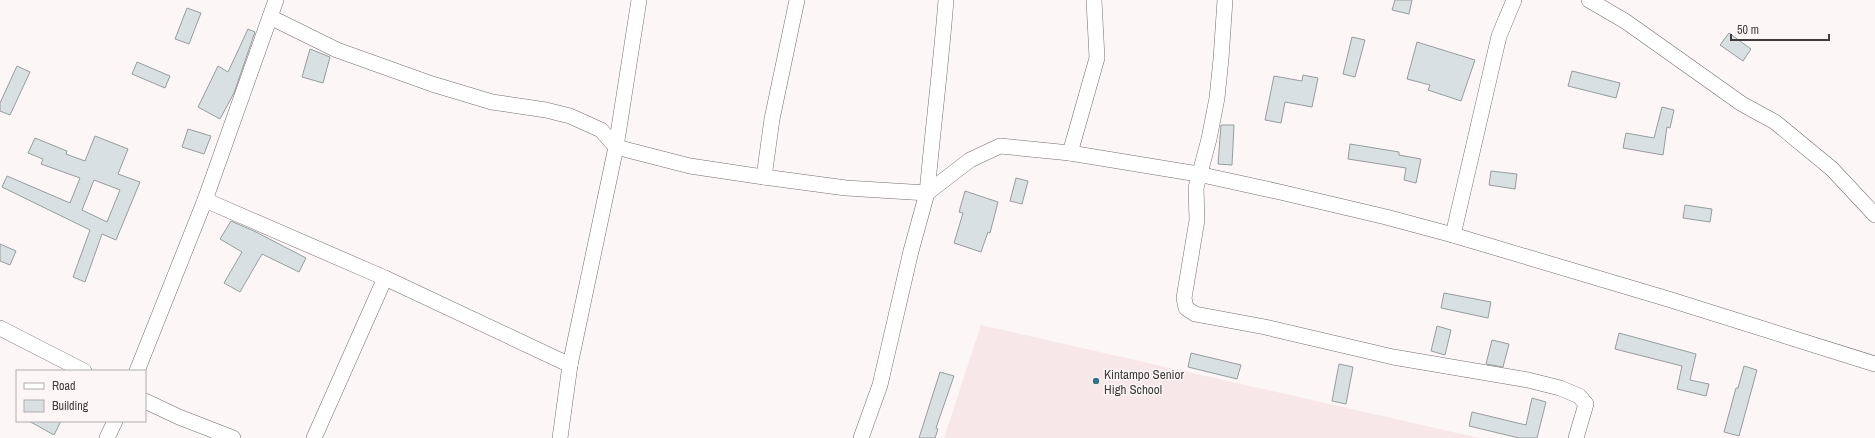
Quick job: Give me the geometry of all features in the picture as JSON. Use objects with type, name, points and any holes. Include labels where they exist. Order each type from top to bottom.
[{"type":"street","points":[[137,370],[205,200],[276,0]]},
{"type":"street","points":[[560,438],[570,365],[616,147],[639,0]]},
{"type":"street","points":[[764,178],[772,119],[797,0]]},
{"type":"street","points":[[861,438],[880,385],[911,251],[927,193],[933,126],[941,66],[946,0]]},
{"type":"street","points":[[1070,153],[1097,58],[1094,0]]},
{"type":"street","points":[[1225,0],[1217,98],[1209,139],[1198,174],[1195,202],[1197,220],[1184,298],[1186,308],[1195,314],[1265,327],[1393,357],[1528,380],[1560,388],[1579,396],[1586,404],[1576,438]]},
{"type":"street","points":[[1453,235],[1499,36],[1514,0]]},
{"type":"street","points":[[1589,0],[1625,21],[1742,104],[1775,122],[1832,169],[1875,215]]},
{"type":"street","points":[[270,17],[337,50],[432,84],[492,102],[546,110],[570,116],[601,130],[616,147],[690,166],[764,178],[846,188],[927,193],[970,160],[1000,146],[1070,153],[1198,174],[1288,193],[1453,235],[1668,299],[1875,364]]},
{"type":"street","points":[[205,200],[385,278],[570,365]]},
{"type":"street","points":[[314,438],[385,278]]},
{"type":"street","points":[[0,328],[82,370]]},
{"type":"street","points":[[146,401],[179,417],[233,438]]},
{"type":"street","points":[[107,438],[115,422]]},
{"type":"shaded area","name":"Kintampo Senior High School","points":[[981,325],[1479,438],[944,438]]},
{"type":"building","points":[[1395,0],[1412,0],[1409,14],[1392,10]]},
{"type":"building","points":[[187,8],[201,13],[189,44],[175,39]]},
{"type":"building","points":[[248,29],[255,32],[234,93],[220,119],[198,107],[218,66],[228,72]]},
{"type":"building","points":[[1729,33],[1751,49],[1743,61],[1720,45]]},
{"type":"building","points":[[1352,37],[1365,40],[1355,77],[1343,74]]},
{"type":"building","points":[[1417,42],[1475,60],[1461,101],[1428,90],[1430,85],[1407,79]]},
{"type":"building","points":[[310,49],[330,57],[323,83],[302,77]]},
{"type":"building","points":[[137,62],[170,76],[165,88],[132,74]]},
{"type":"building","points":[[17,66],[30,72],[10,115],[0,111],[0,103]]},
{"type":"building","points":[[1572,71],[1620,83],[1616,98],[1568,86]]},
{"type":"building","points":[[1303,75],[1318,78],[1312,107],[1285,102],[1281,123],[1265,120],[1274,76],[1302,81]]},
{"type":"building","points":[[1662,107],[1674,110],[1670,128],[1667,127],[1663,155],[1623,148],[1626,133],[1654,138]]},
{"type":"building","points":[[1221,125],[1234,125],[1232,165],[1218,164]]},
{"type":"building","points":[[188,129],[211,136],[204,154],[182,147]]},
{"type":"building","points":[[95,136],[128,149],[118,174],[140,182],[116,240],[102,234],[85,282],[73,277],[90,230],[2,187],[7,176],[70,203],[80,178],[41,164],[43,159],[28,153],[35,138],[67,151],[66,154],[85,161]],"holes":[[[94,180],[120,190],[107,222],[82,210]]]},
{"type":"building","points":[[1350,144],[1399,152],[1399,155],[1421,159],[1416,183],[1404,180],[1406,168],[1348,159]]},
{"type":"building","points":[[1491,171],[1517,174],[1515,189],[1489,185]]},
{"type":"building","points":[[1016,178],[1028,181],[1022,204],[1010,201]]},
{"type":"building","points":[[965,191],[998,202],[990,233],[988,232],[981,252],[954,243],[963,213],[959,212]]},
{"type":"building","points":[[1685,205],[1712,209],[1710,222],[1683,218]]},
{"type":"building","points":[[231,221],[306,258],[299,272],[262,254],[240,292],[224,283],[242,252],[220,239]]},
{"type":"building","points":[[0,244],[16,251],[10,265],[0,261]]},
{"type":"building","points":[[1444,293],[1491,302],[1488,318],[1441,308]]},
{"type":"building","points":[[1437,326],[1451,330],[1445,355],[1431,351]]},
{"type":"building","points":[[1619,333],[1696,354],[1690,380],[1709,384],[1706,396],[1677,389],[1682,366],[1615,349]]},
{"type":"building","points":[[1492,340],[1509,344],[1503,367],[1486,364]]},
{"type":"building","points":[[1191,353],[1241,365],[1237,379],[1188,367]]},
{"type":"building","points":[[1339,364],[1353,367],[1346,404],[1332,401]]},
{"type":"building","points":[[1744,366],[1757,370],[1739,436],[1724,432],[1736,388],[1738,388]]},
{"type":"building","points":[[940,372],[954,376],[936,428],[938,429],[935,438],[919,438]]},
{"type":"building","points":[[1532,398],[1546,402],[1537,438],[1519,438],[1469,426],[1472,412],[1526,425]]},
{"type":"building","points":[[31,422],[60,422],[54,435]]},
{"type":"place","name":"Kintampo Senior High School","points":[[1096,381]]}]
